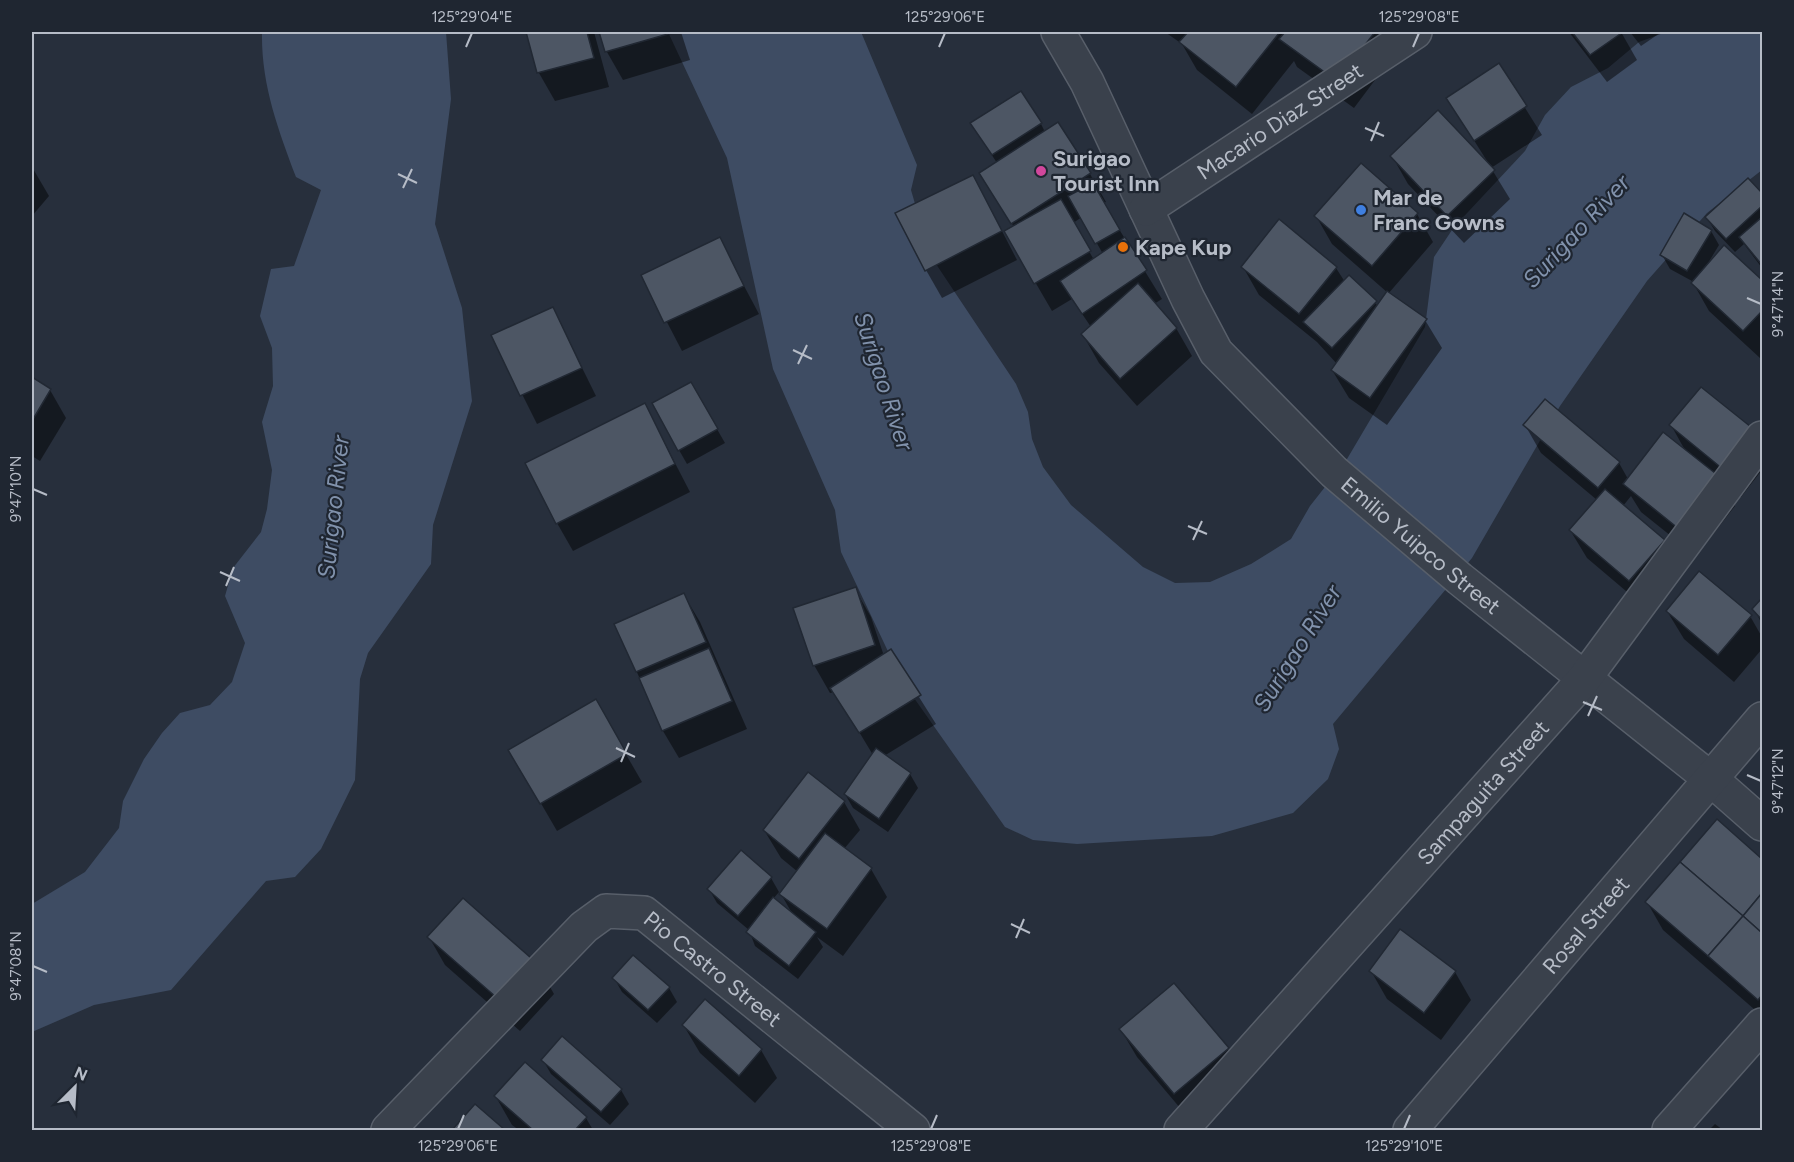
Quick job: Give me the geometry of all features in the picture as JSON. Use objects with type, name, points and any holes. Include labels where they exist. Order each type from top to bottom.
[{"type":"street","name":"Emilio Yuipco Street","points":[[1058,32],[1086,82],[1216,352],[1334,472],[1460,579],[1712,780],[1762,824]]},
{"type":"street","name":"Macario Diaz Street","points":[[1146,209],[1415,32]]},
{"type":"street","name":"Sampaguita Street","points":[[1181,1131],[1584,679],[1762,438]]},
{"type":"street","name":"Rosal Street","points":[[1410,1131],[1762,719]]},
{"type":"street","name":"Pio Castro Street","points":[[388,1131],[584,927],[606,911],[644,913],[913,1131]]},
{"type":"street","points":[[1669,1131],[1762,1024]]},
{"type":"water","name":"Surigao River","points":[[262,32],[446,32],[451,99],[435,224],[462,308],[472,401],[433,525],[431,564],[368,653],[360,679],[355,780],[321,849],[295,877],[266,881],[171,990],[94,1005],[32,1032],[32,904],[85,872],[119,828],[123,801],[144,759],[162,733],[180,713],[210,705],[232,682],[245,643],[225,596],[233,568],[261,532],[267,509],[272,470],[262,422],[273,386],[272,348],[260,316],[271,269],[294,266],[321,190],[296,177],[272,106],[264,70]]},
{"type":"water","name":"Surigao River","points":[[668,32],[861,32],[917,165],[911,190],[930,255],[1016,384],[1028,412],[1032,439],[1043,467],[1071,505],[1143,567],[1175,583],[1210,582],[1251,564],[1291,539],[1310,506],[1347,459],[1425,327],[1434,257],[1454,227],[1525,151],[1545,115],[1571,87],[1608,68],[1639,42],[1666,32],[1762,32],[1762,170],[1707,213],[1647,281],[1560,406],[1472,558],[1333,724],[1339,749],[1328,779],[1293,813],[1212,836],[1077,844],[1033,840],[1005,827],[902,681],[841,552],[835,510],[773,369],[727,158]]},
{"type":"building","points":[[526,32],[587,32],[594,58],[537,73]]},
{"type":"building","points":[[599,32],[675,32],[605,52]]},
{"type":"building","points":[[1188,32],[1280,32],[1236,87],[1179,42]]},
{"type":"building","points":[[1285,32],[1375,32],[1337,81],[1279,39]]},
{"type":"building","points":[[1572,32],[1623,32],[1590,55]]},
{"type":"building","points":[[1499,63],[1527,106],[1474,141],[1446,98]]},
{"type":"building","points":[[1021,91],[1042,123],[992,155],[970,123]]},
{"type":"building","points":[[1438,110],[1495,170],[1447,216],[1390,156]]},
{"type":"building","points":[[1058,122],[1091,173],[1011,224],[979,173]]},
{"type":"building","points":[[1361,163],[1418,213],[1372,266],[1314,216]]},
{"type":"building","points":[[973,175],[1002,231],[925,271],[895,213]]},
{"type":"building","points":[[1748,178],[1762,193],[1762,206],[1726,239],[1705,217]]},
{"type":"building","points":[[1093,183],[1120,230],[1095,244],[1068,196]]},
{"type":"building","points":[[1061,199],[1091,251],[1034,284],[1004,231]]},
{"type":"building","points":[[1684,213],[1712,230],[1687,271],[1660,255]]},
{"type":"building","points":[[1762,217],[1762,265],[1739,237]]},
{"type":"building","points":[[1279,219],[1337,267],[1299,314],[1241,267]]},
{"type":"building","points":[[720,237],[744,286],[664,323],[641,275]]},
{"type":"building","points":[[1125,237],[1147,270],[1082,314],[1060,281]]},
{"type":"building","points":[[1724,245],[1762,280],[1762,311],[1743,331],[1691,283]]},
{"type":"building","points":[[1349,275],[1377,301],[1332,348],[1303,322]]},
{"type":"building","points":[[1138,283],[1177,328],[1120,379],[1081,334]]},
{"type":"building","points":[[1387,291],[1427,319],[1370,398],[1331,370]]},
{"type":"building","points":[[553,307],[582,368],[520,396],[491,335]]},
{"type":"building","points":[[32,377],[51,389],[32,421]]},
{"type":"building","points":[[691,382],[718,429],[678,451],[652,403]]},
{"type":"building","points":[[1701,387],[1756,431],[1724,470],[1669,425]]},
{"type":"building","points":[[1545,399],[1620,462],[1598,488],[1523,425]]},
{"type":"building","points":[[645,403],[675,464],[556,524],[525,463]]},
{"type":"building","points":[[1663,432],[1720,477],[1679,529],[1623,484]]},
{"type":"building","points":[[1605,489],[1665,540],[1629,581],[1569,530]]},
{"type":"building","points":[[1699,571],[1752,615],[1718,655],[1666,611]]},
{"type":"building","points":[[856,587],[875,645],[813,666],[793,608]]},
{"type":"building","points":[[684,593],[706,642],[636,672],[614,624]]},
{"type":"building","points":[[1762,598],[1762,620],[1752,609]]},
{"type":"building","points":[[709,648],[732,701],[662,731],[639,678]]},
{"type":"building","points":[[891,649],[921,695],[859,733],[830,688]]},
{"type":"building","points":[[596,699],[627,754],[540,804],[508,750]]},
{"type":"building","points":[[876,748],[911,773],[879,819],[844,794]]},
{"type":"building","points":[[808,772],[845,801],[799,859],[763,830]]},
{"type":"building","points":[[1717,819],[1762,859],[1762,893],[1743,916],[1680,862]]},
{"type":"building","points":[[825,833],[872,868],[827,929],[779,894]]},
{"type":"building","points":[[741,850],[772,877],[738,916],[707,889]]},
{"type":"building","points":[[1680,862],[1743,916],[1708,956],[1645,902]]},
{"type":"building","points":[[1762,893],[1762,933],[1743,916]]},
{"type":"building","points":[[773,897],[816,932],[789,966],[746,932]]},
{"type":"building","points":[[463,898],[539,965],[504,1004],[427,937]]},
{"type":"building","points":[[1743,916],[1762,933],[1762,995],[1758,1000],[1708,956]]},
{"type":"building","points":[[1400,929],[1456,971],[1424,1013],[1369,971]]},
{"type":"building","points":[[633,955],[670,987],[648,1010],[612,978]]},
{"type":"building","points":[[1174,983],[1229,1048],[1174,1094],[1119,1029]]},
{"type":"building","points":[[705,999],[762,1049],[739,1076],[682,1025]]},
{"type":"building","points":[[562,1036],[622,1089],[601,1112],[541,1060]]},
{"type":"building","points":[[525,1062],[587,1117],[575,1130],[533,1130],[494,1096]]},
{"type":"building","points":[[475,1104],[505,1130],[452,1130]]},
{"type":"place","name":"Surigao Tourist Inn","points":[[1041,171]]},
{"type":"place","name":"Mar de Franc Gowns","points":[[1361,210]]},
{"type":"place","name":"Kape Kup","points":[[1123,247]]}]
